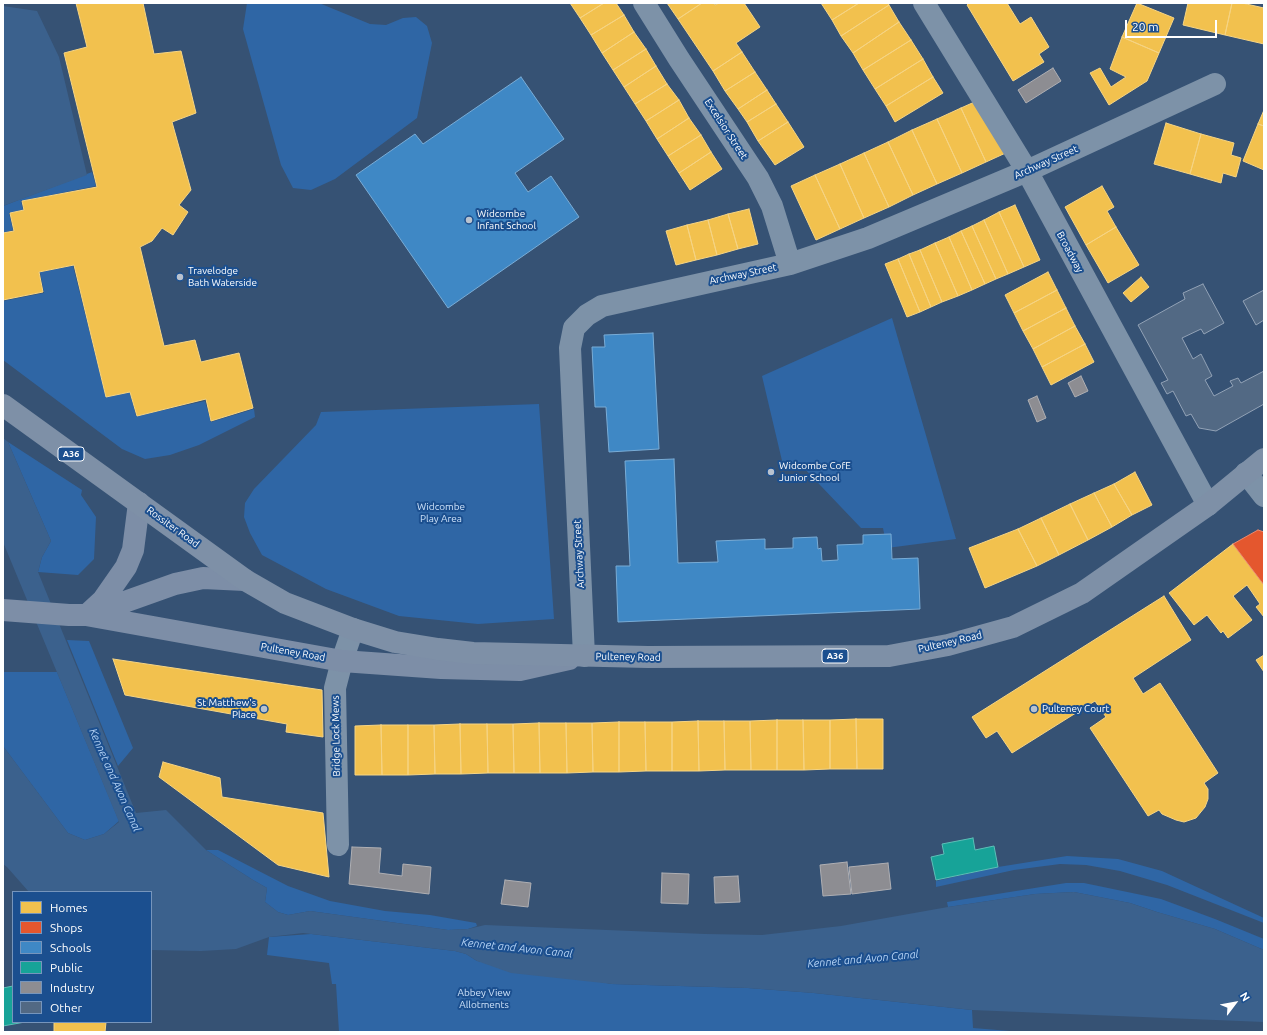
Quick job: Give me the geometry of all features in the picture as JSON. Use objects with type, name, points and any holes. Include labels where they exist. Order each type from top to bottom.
[{"type":"highway","name":"Rossiter Road","points":[[3,405],[245,580],[285,603],[353,629]]},
{"type":"highway","name":"Pulteney Road","points":[[353,629],[395,642],[438,649],[473,653],[584,656],[889,656],[948,645],[1013,627],[1082,593],[1208,505],[1264,459]]},
{"type":"main road","points":[[78,615],[102,600],[126,567],[133,550],[139,502]]},
{"type":"main road","points":[[78,615],[175,584],[203,578],[245,580]]},
{"type":"main road","name":"Pulteney Road","points":[[6,610],[78,615],[342,661],[441,668],[520,670],[584,656]]},
{"type":"street","name":"Excelsior Street","points":[[644,3],[679,59],[758,178],[772,206],[790,264]]},
{"type":"street","name":"Broadway","points":[[924,3],[1027,171],[1208,505]]},
{"type":"street","name":"Archway Street","points":[[584,656],[570,348],[574,328],[586,315],[602,306],[790,264],[868,238],[1027,171],[1215,84]]},
{"type":"street","points":[[1246,473],[1264,496]]},
{"type":"street","name":"Bridge Lock Mews","points":[[338,844],[335,688],[353,629]]},
{"type":"green space","points":[[247,3],[319,3],[370,24],[386,25],[403,18],[416,17],[427,26],[432,43],[417,118],[335,179],[311,190],[293,188],[281,165],[243,29]]},
{"type":"green space","points":[[92,172],[96,186],[21,201],[23,210],[9,213],[13,230],[3,233],[3,206]]},
{"type":"green space","points":[[73,266],[106,397],[130,392],[136,416],[205,401],[211,422],[254,409],[255,417],[199,445],[170,455],[145,459],[122,449],[3,360],[3,301],[44,293],[40,272]]},
{"type":"green space","points":[[892,318],[956,539],[887,548],[883,528],[861,528],[800,464],[783,465],[762,376]]},
{"type":"green space","name":"Widcombe Play Area","points":[[539,404],[554,619],[478,624],[399,616],[326,589],[262,555],[250,533],[244,517],[245,503],[254,489],[316,425],[321,412]]},
{"type":"green space","points":[[8,442],[82,490],[81,495],[96,517],[94,559],[78,575],[38,572],[42,557],[51,541]]},
{"type":"green space","points":[[67,640],[89,641],[133,748],[118,766]]},
{"type":"green space","points":[[3,672],[57,672],[119,821],[104,834],[85,840],[68,833],[3,746]]},
{"type":"green space","points":[[206,850],[218,850],[288,886],[330,901],[385,911],[430,915],[476,923],[477,926],[468,929],[448,930],[310,911],[288,915],[278,912],[265,902],[267,888]]},
{"type":"green space","points":[[1067,856],[1118,859],[1162,871],[1264,918],[1264,923],[1167,885],[1120,871],[1086,865],[1060,864],[1014,870],[936,887],[936,881],[998,867]]},
{"type":"green space","points":[[1066,883],[1084,883],[1161,899],[1264,939],[1264,950],[1215,929],[1130,903],[1074,892],[1035,894],[948,907],[947,902]]},
{"type":"green space","name":"Abbey View Allotments","points":[[311,934],[455,951],[466,954],[477,961],[612,984],[748,988],[814,993],[972,1010],[973,1028],[1022,1032],[339,1032],[336,984],[332,984],[329,963],[267,955],[269,937]]},
{"type":"water","points":[[3,6],[37,11],[59,57],[87,175],[3,206]]},
{"type":"water","name":"Kennet and Avon Canal","points":[[3,438],[8,442],[51,541],[42,557],[38,572],[136,813],[166,810],[206,850],[267,888],[265,902],[278,912],[288,915],[310,911],[448,930],[468,929],[485,925],[762,935],[841,926],[948,907],[1035,894],[1074,892],[1130,903],[1215,929],[1264,950],[1264,1022],[972,1010],[814,993],[748,988],[612,984],[511,973],[477,961],[466,954],[455,951],[303,933],[269,937],[236,949],[201,951],[152,950],[152,891],[28,891],[3,864],[3,746],[68,833],[85,840],[104,834],[119,822],[3,542]]},
{"type":"building: Homes","points":[[76,3],[143,3],[154,54],[181,51],[196,113],[172,122],[191,190],[179,205],[188,212],[173,235],[162,228],[152,241],[140,247],[164,346],[195,340],[201,362],[239,353],[253,408],[211,421],[206,399],[137,416],[130,392],[106,397],[74,265],[39,272],[43,292],[3,300],[3,233],[14,231],[10,213],[24,210],[22,201],[97,187],[64,53],[87,47]]},
{"type":"building: Homes","points":[[570,3],[604,3],[580,18]]},
{"type":"building: Homes","points":[[604,3],[616,3],[624,15],[591,35],[580,18]]},
{"type":"building: Homes","points":[[667,3],[702,3],[678,19]]},
{"type":"building: Homes","points":[[702,3],[714,3],[715,5],[719,3],[744,3],[760,27],[736,43],[742,52],[713,71],[678,19]]},
{"type":"building: Homes","points":[[821,3],[859,3],[832,20]]},
{"type":"building: Homes","points":[[859,3],[887,3],[889,5],[841,36],[832,20]]},
{"type":"building: Homes","points":[[969,3],[1007,3],[1020,24],[1031,17],[1049,47],[1039,54],[1044,62],[1013,81],[967,5]]},
{"type":"building: Homes","points":[[1137,3],[1174,18],[1159,53],[1122,37]]},
{"type":"building: Homes","points":[[1188,3],[1232,3],[1225,35],[1183,25]]},
{"type":"building: Homes","points":[[1232,3],[1242,3],[1264,8],[1264,44],[1225,35]]},
{"type":"building: Homes","points":[[889,5],[899,22],[853,53],[841,36]]},
{"type":"building: Homes","points":[[624,15],[634,32],[602,53],[591,35]]},
{"type":"building: Homes","points":[[899,22],[911,40],[863,70],[853,53]]},
{"type":"building: Homes","points":[[634,32],[646,49],[613,70],[602,53]]},
{"type":"building: Homes","points":[[1122,37],[1159,53],[1147,81],[1109,105],[1090,73],[1100,68],[1111,87],[1126,77],[1110,69]]},
{"type":"building: Homes","points":[[911,40],[923,59],[875,89],[863,70]]},
{"type":"building: Homes","points":[[646,49],[656,66],[624,87],[613,70]]},
{"type":"building: Homes","points":[[742,52],[755,72],[725,91],[713,71]]},
{"type":"building: Homes","points":[[923,59],[933,77],[886,106],[875,89]]},
{"type":"building: Homes","points":[[656,66],[667,84],[635,104],[624,87]]},
{"type":"building: Homes","points":[[755,72],[767,90],[738,109],[725,91]]},
{"type":"building: Homes","points":[[933,77],[943,93],[895,122],[886,106]]},
{"type":"building: Homes","points":[[667,84],[679,100],[646,121],[635,104]]},
{"type":"building: Homes","points":[[767,90],[776,104],[747,122],[738,109]]},
{"type":"building: Homes","points":[[679,100],[689,118],[657,139],[646,121]]},
{"type":"building: Homes","points":[[979,100],[1010,151],[986,162],[961,108]]},
{"type":"building: Homes","points":[[776,104],[788,122],[758,141],[747,122]]},
{"type":"building: Homes","points":[[961,108],[986,162],[962,173],[937,119]]},
{"type":"building: Homes","points":[[1264,110],[1264,126],[1258,124]]},
{"type":"building: Homes","points":[[689,118],[701,135],[668,156],[657,139]]},
{"type":"building: Homes","points":[[937,119],[962,173],[937,184],[912,130]]},
{"type":"building: Homes","points":[[788,122],[804,147],[775,165],[758,141]]},
{"type":"building: Homes","points":[[1166,123],[1201,134],[1190,174],[1154,164]]},
{"type":"building: Homes","points":[[1258,124],[1264,126],[1264,170],[1243,161]]},
{"type":"building: Homes","points":[[912,130],[937,184],[913,195],[888,142]]},
{"type":"building: Homes","points":[[1201,134],[1234,143],[1231,155],[1241,158],[1236,177],[1223,173],[1221,183],[1190,174]]},
{"type":"building: Homes","points":[[701,135],[711,152],[679,173],[668,156]]},
{"type":"building: Homes","points":[[888,142],[913,195],[889,207],[864,153]]},
{"type":"building: Homes","points":[[711,152],[722,169],[690,190],[679,173]]},
{"type":"building: Homes","points":[[864,153],[889,207],[864,218],[840,164]]},
{"type":"building: Homes","points":[[840,164],[864,218],[840,229],[815,175]]},
{"type":"building: Homes","points":[[815,175],[840,229],[816,240],[791,186]]},
{"type":"building: Homes","points":[[1102,186],[1114,207],[1107,211],[1116,227],[1086,245],[1065,207]]},
{"type":"building: Homes","points":[[1015,205],[1040,260],[1024,267],[999,212]]},
{"type":"building: Homes","points":[[749,209],[758,244],[738,249],[728,214]]},
{"type":"building: Homes","points":[[999,212],[1024,267],[1008,274],[984,220]]},
{"type":"building: Homes","points":[[728,214],[738,249],[717,255],[708,220]]},
{"type":"building: Homes","points":[[708,220],[717,255],[696,260],[687,225]]},
{"type":"building: Homes","points":[[984,220],[1008,274],[996,279],[972,226]]},
{"type":"building: Homes","points":[[687,225],[696,260],[676,265],[666,231]]},
{"type":"building: Homes","points":[[972,226],[996,279],[985,284],[961,231]]},
{"type":"building: Homes","points":[[1116,227],[1139,265],[1108,283],[1086,245]]},
{"type":"building: Homes","points":[[961,231],[985,284],[972,290],[949,237]]},
{"type":"building: Homes","points":[[949,237],[972,290],[958,296],[935,243]]},
{"type":"building: Homes","points":[[935,243],[958,296],[942,302],[920,250]]},
{"type":"building: Homes","points":[[920,250],[942,302],[931,307],[909,254]]},
{"type":"building: Homes","points":[[909,254],[931,307],[920,312],[898,259]]},
{"type":"building: Homes","points":[[898,259],[920,312],[907,317],[885,264]]},
{"type":"building: Homes","points":[[1048,272],[1057,290],[1014,313],[1005,295]]},
{"type":"building: Homes","points":[[1141,277],[1149,287],[1131,302],[1123,293]]},
{"type":"building: Homes","points":[[1057,290],[1066,308],[1023,331],[1014,313]]},
{"type":"building: Homes","points":[[1066,308],[1075,326],[1033,349],[1023,331]]},
{"type":"building: Homes","points":[[1075,326],[1085,344],[1042,367],[1033,349]]},
{"type":"building: Homes","points":[[1085,344],[1094,362],[1051,385],[1042,367]]},
{"type":"building: Homes","points":[[1135,472],[1152,505],[1132,515],[1114,484]]},
{"type":"building: Homes","points":[[1114,484],[1132,515],[1112,527],[1094,493]]},
{"type":"building: Homes","points":[[1094,493],[1112,527],[1088,540],[1070,504]]},
{"type":"building: Homes","points":[[1070,504],[1088,540],[1059,555],[1041,518]]},
{"type":"building: Homes","points":[[1041,518],[1059,555],[1037,566],[1018,529]]},
{"type":"building: Homes","points":[[1018,529],[1037,566],[985,588],[969,548]]},
{"type":"building: Homes","points":[[1233,544],[1264,585],[1264,617],[1256,607],[1260,604],[1247,585],[1233,596],[1252,620],[1228,638],[1223,631],[1221,633],[1207,615],[1194,625],[1169,593]]},
{"type":"building: Homes","name":"Pulteney Court","points":[[1164,596],[1191,640],[1133,678],[1143,694],[1160,683],[1218,773],[1204,783],[1208,789],[1208,799],[1205,807],[1196,818],[1184,822],[1162,814],[1159,810],[1148,816],[1090,728],[1106,717],[1095,701],[1012,753],[997,731],[986,738],[972,717]]},
{"type":"building: Homes","points":[[1264,655],[1264,672],[1256,660]]},
{"type":"building: Homes","name":"St Matthew's Place","points":[[113,659],[322,690],[323,737],[286,732],[287,724],[125,695]]},
{"type":"building: Homes","points":[[856,719],[883,719],[883,769],[857,769]]},
{"type":"building: Homes","points":[[856,719],[857,769],[830,769],[830,720]]},
{"type":"building: Homes","points":[[777,720],[777,770],[751,770],[750,721]]},
{"type":"building: Homes","points":[[777,720],[803,720],[804,770],[777,770]]},
{"type":"building: Homes","points":[[803,720],[830,720],[830,769],[804,770]]},
{"type":"building: Homes","points":[[698,721],[699,771],[672,771],[672,722]]},
{"type":"building: Homes","points":[[698,721],[724,721],[725,770],[699,771]]},
{"type":"building: Homes","points":[[724,721],[750,721],[751,770],[725,770]]},
{"type":"building: Homes","points":[[619,722],[619,772],[593,772],[592,723]]},
{"type":"building: Homes","points":[[619,722],[645,722],[646,771],[619,772]]},
{"type":"building: Homes","points":[[645,722],[672,722],[672,771],[646,771]]},
{"type":"building: Homes","points":[[539,723],[540,773],[514,773],[513,724]]},
{"type":"building: Homes","points":[[539,723],[566,723],[567,773],[540,773]]},
{"type":"building: Homes","points":[[566,723],[592,723],[593,772],[567,773]]},
{"type":"building: Homes","points":[[460,724],[461,774],[435,774],[434,725]]},
{"type":"building: Homes","points":[[460,724],[487,724],[488,773],[461,774]]},
{"type":"building: Homes","points":[[487,724],[513,724],[514,773],[488,773]]},
{"type":"building: Homes","points":[[381,725],[382,775],[355,775],[355,726]]},
{"type":"building: Homes","points":[[381,725],[408,725],[408,775],[382,775]]},
{"type":"building: Homes","points":[[408,725],[434,725],[435,774],[408,775]]},
{"type":"building: Homes","points":[[163,762],[220,778],[222,797],[323,813],[329,877],[278,865],[159,777]]},
{"type":"building: Homes","points":[[54,1023],[106,1023],[105,1032],[54,1032]]},
{"type":"building: Shops","points":[[1258,530],[1264,532],[1264,585],[1233,544]]},
{"type":"building: Schools","points":[[521,77],[564,139],[515,173],[528,192],[551,176],[579,217],[448,308],[356,175],[415,134],[423,144]]},
{"type":"building: Schools","points":[[653,333],[659,449],[609,452],[606,407],[595,407],[592,347],[605,347],[604,335]]},
{"type":"building: Schools","points":[[674,459],[678,563],[718,562],[716,541],[765,539],[765,549],[793,548],[793,538],[817,537],[818,549],[821,548],[822,561],[838,560],[837,545],[863,544],[863,535],[891,534],[892,559],[918,558],[920,609],[618,622],[616,566],[630,566],[625,461]]},
{"type":"building: Public","points":[[973,838],[975,850],[994,846],[998,867],[936,880],[931,857],[944,854],[942,844]]},
{"type":"building: Public","points":[[12,986],[12,1023],[20,1023],[3,1026],[3,988]]},
{"type":"building: Industry","points":[[1053,68],[1061,81],[1026,103],[1018,90]]},
{"type":"building: Industry","points":[[1081,376],[1088,391],[1075,397],[1068,383]]},
{"type":"building: Industry","points":[[1037,396],[1046,418],[1037,422],[1028,400]]},
{"type":"building: Industry","points":[[352,847],[381,848],[379,873],[402,876],[403,864],[431,867],[429,894],[349,884]]},
{"type":"building: Industry","points":[[847,862],[851,894],[823,896],[820,865]]},
{"type":"building: Industry","points":[[888,863],[891,889],[852,894],[849,867]]},
{"type":"building: Industry","points":[[662,873],[689,874],[688,904],[661,903]]},
{"type":"building: Industry","points":[[738,876],[740,902],[715,903],[714,877]]},
{"type":"building: Industry","points":[[505,880],[531,883],[528,907],[501,904]]},
{"type":"building: Other","points":[[1203,284],[1224,323],[1204,334],[1201,329],[1182,338],[1193,359],[1201,354],[1212,376],[1205,380],[1214,396],[1233,386],[1230,381],[1238,378],[1241,383],[1264,371],[1264,404],[1216,431],[1199,428],[1191,414],[1186,416],[1173,391],[1167,394],[1161,383],[1168,380],[1138,325],[1185,299],[1183,293]]},
{"type":"building: Other","points":[[1264,290],[1264,320],[1256,325],[1243,301]]},
{"type":"place","name":"Widcombe Infant School","points":[[469,220]]},
{"type":"place","name":"Travelodge Bath Waterside","points":[[180,277]]},
{"type":"place","name":"Widcombe CofE Junior School","points":[[771,472]]},
{"type":"place","name":"St Matthew's Place","points":[[264,709]]},
{"type":"place","name":"Pulteney Court","points":[[1034,709]]}]
